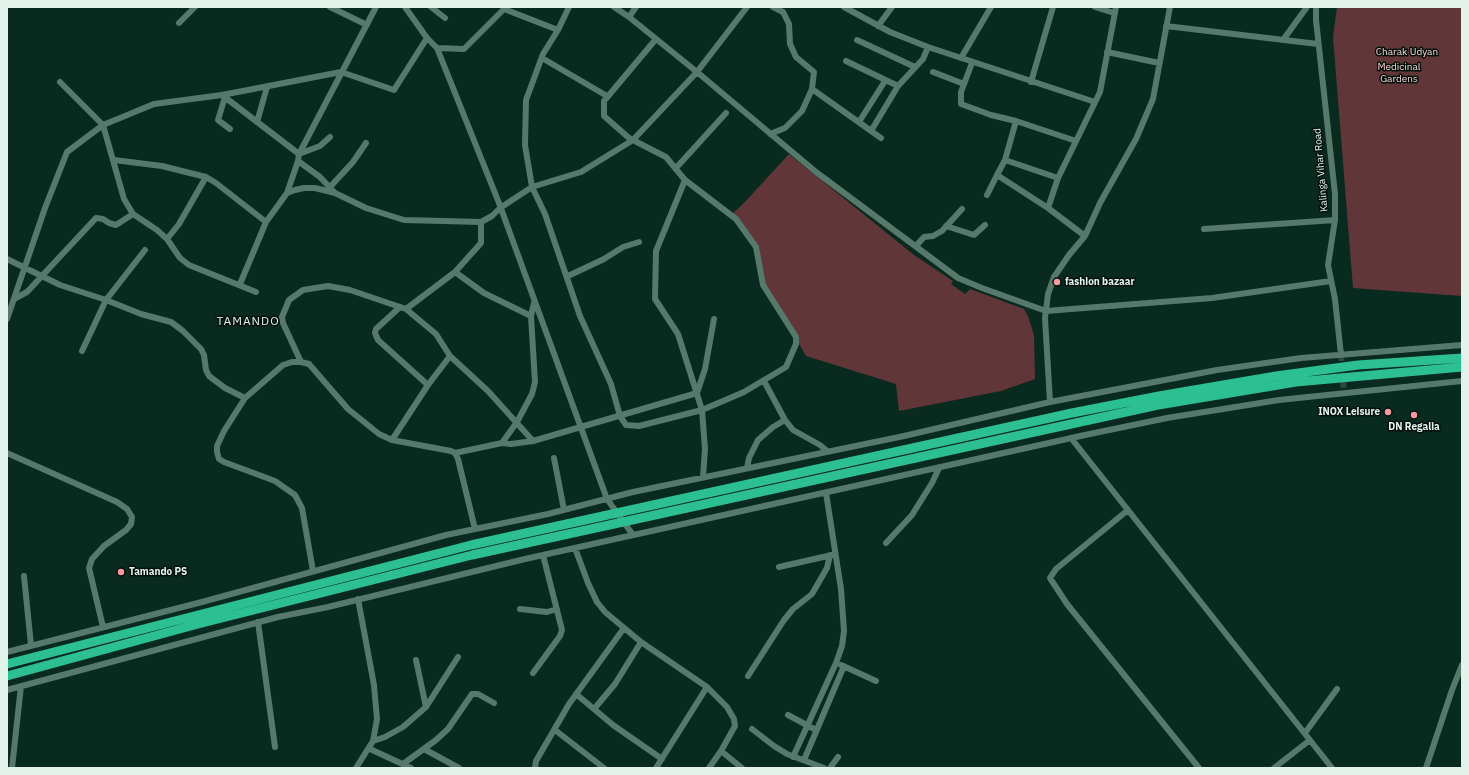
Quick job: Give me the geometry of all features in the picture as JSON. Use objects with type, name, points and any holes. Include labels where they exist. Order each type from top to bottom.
[{"type":"highway","points":[[7,664],[464,547],[606,520],[1158,405],[1328,374],[1358,365],[1462,358]]},
{"type":"highway","points":[[1328,374],[1359,375],[1462,367]]},
{"type":"highway","points":[[7,676],[339,588],[606,520]]},
{"type":"street","points":[[179,23],[195,7]]},
{"type":"street","points":[[330,7],[368,25]]},
{"type":"street","points":[[240,284],[266,222],[287,193],[299,154],[341,72],[368,25],[376,7]]},
{"type":"street","points":[[405,7],[427,38],[437,48],[500,208],[607,499],[633,535]]},
{"type":"street","points":[[431,7],[445,18]]},
{"type":"street","points":[[569,7],[542,58],[526,100],[525,145],[532,187],[545,214],[568,276],[580,316],[611,384],[620,416],[626,426],[631,427],[702,410],[744,392],[786,368],[796,344],[796,337],[763,285],[756,247],[736,218],[685,180],[666,157],[632,140],[604,116],[604,100],[656,39]]},
{"type":"street","points":[[614,7],[629,17],[697,72],[816,172],[958,278],[1046,311],[1212,298],[1331,281]]},
{"type":"street","points":[[629,17],[636,7]]},
{"type":"street","points":[[287,193],[304,188],[335,193],[366,208],[404,220],[481,222],[492,216],[500,208],[532,187],[581,172],[632,140],[697,72],[747,7]]},
{"type":"street","points":[[770,134],[785,128],[802,111],[812,89],[814,72],[796,57],[790,44],[789,24],[784,10],[773,7]]},
{"type":"street","points":[[844,7],[878,26],[928,47],[972,63],[1095,102]]},
{"type":"street","points":[[878,26],[892,7]]},
{"type":"street","points":[[961,58],[991,7]]},
{"type":"street","points":[[1031,82],[1053,7]]},
{"type":"street","points":[[1048,208],[1058,178],[1100,92],[1115,10],[1095,7]]},
{"type":"street","points":[[1050,402],[1046,311],[1048,294],[1054,277],[1069,254],[1085,236],[1100,204],[1136,139],[1153,99],[1170,7]]},
{"type":"street","points":[[1283,40],[1307,7]]},
{"type":"street","name":"Kalinga Vihar Road","points":[[1316,7],[1318,44],[1335,194],[1335,220],[1328,265],[1341,355]]},
{"type":"street","points":[[437,48],[464,50],[504,8],[558,30]]},
{"type":"street","points":[[1166,26],[1318,44]]},
{"type":"street","points":[[7,319],[45,208],[67,152],[103,125],[154,104],[224,96],[341,72],[394,90],[427,38]]},
{"type":"street","points":[[857,40],[915,67]]},
{"type":"street","points":[[871,131],[898,86],[923,59],[928,47]]},
{"type":"street","points":[[1107,52],[1159,63]]},
{"type":"street","points":[[542,58],[607,96]]},
{"type":"street","points":[[846,61],[898,86]]},
{"type":"street","points":[[972,63],[959,101],[962,106],[1016,121],[1076,141]]},
{"type":"street","points":[[934,72],[964,84]]},
{"type":"street","points":[[859,122],[885,81]]},
{"type":"street","points":[[60,82],[103,125],[124,199],[132,214],[158,230],[167,238],[177,254],[189,265],[240,284],[256,292]]},
{"type":"street","points":[[257,122],[267,87]]},
{"type":"street","points":[[812,89],[881,138]]},
{"type":"street","points":[[224,96],[299,154]]},
{"type":"street","points":[[224,96],[218,120],[230,129]]},
{"type":"street","points":[[676,168],[726,113]]},
{"type":"street","points":[[986,196],[1005,160],[1016,121]]},
{"type":"street","points":[[299,154],[320,146],[330,137]]},
{"type":"street","points":[[330,187],[353,162],[366,143]]},
{"type":"street","points":[[114,160],[162,166],[206,177],[266,222]]},
{"type":"street","points":[[1005,160],[1058,178]]},
{"type":"street","points":[[298,161],[330,187],[335,193]]},
{"type":"street","points":[[997,175],[1048,208],[1085,236]]},
{"type":"street","points":[[167,238],[179,224],[206,177]]},
{"type":"street","points":[[685,180],[656,251],[655,299],[678,334],[702,410],[705,449],[703,478]]},
{"type":"street","points":[[916,246],[923,238],[938,234],[962,209]]},
{"type":"street","points":[[14,299],[26,292],[96,218],[116,224],[132,214]]},
{"type":"street","points":[[1204,229],[1335,220]]},
{"type":"street","points":[[428,385],[378,340],[374,333],[376,329],[403,308],[455,272],[481,243],[481,222]]},
{"type":"street","points":[[946,226],[974,235],[985,225]]},
{"type":"street","points":[[568,276],[604,259],[623,247],[639,242]]},
{"type":"street","points":[[82,351],[106,300],[145,250]]},
{"type":"street","points":[[7,259],[60,285],[106,300],[141,314],[171,322],[184,331],[201,349],[209,376],[225,388],[245,398]]},
{"type":"street","points":[[455,272],[484,293],[531,316]]},
{"type":"street","points":[[301,362],[283,323],[282,317],[289,300],[303,290],[328,286],[350,290],[403,308],[436,334],[450,356],[488,391],[533,441]]},
{"type":"street","points":[[502,443],[517,422],[532,394],[534,382],[531,316],[534,302]]},
{"type":"street","points":[[697,393],[705,369],[714,319]]},
{"type":"street","points":[[7,652],[202,602],[396,548],[475,529],[747,468],[904,436],[1050,402],[1217,370],[1301,358],[1462,345]]},
{"type":"street","points":[[392,440],[428,385],[450,356]]},
{"type":"street","points":[[313,571],[302,508],[295,495],[275,482],[219,459],[217,446],[234,413],[245,398],[283,365],[301,362],[309,364],[348,409],[379,434],[392,440],[455,453],[502,443],[511,444],[533,441],[697,393]]},
{"type":"street","points":[[764,381],[785,420],[798,434],[816,442],[827,451]]},
{"type":"street","points":[[7,690],[258,622],[543,555],[1071,438],[1167,418],[1279,400],[1462,381]]},
{"type":"street","points":[[747,468],[749,458],[758,440],[773,427],[785,420]]},
{"type":"street","points":[[1071,438],[1332,768]]},
{"type":"street","points":[[7,453],[117,502],[127,509],[132,517],[131,524],[126,530],[104,546],[92,559],[89,568],[103,627]]},
{"type":"street","points":[[455,453],[458,459],[475,529]]},
{"type":"street","points":[[554,458],[564,510]]},
{"type":"street","points":[[886,543],[912,516],[932,483],[939,468]]},
{"type":"street","points":[[793,757],[836,663],[842,646],[844,631],[841,589],[833,554],[826,493]]},
{"type":"street","points":[[1128,510],[1056,569],[1050,578],[1068,604],[1199,768]]},
{"type":"street","points":[[575,548],[597,602],[605,612],[641,642],[707,687],[727,707],[734,719],[735,726],[721,751],[709,768]]},
{"type":"street","points":[[779,567],[833,554]]},
{"type":"street","points":[[748,676],[784,620],[793,609],[812,594],[833,554]]},
{"type":"street","points":[[532,673],[560,636],[562,630],[543,555]]},
{"type":"street","points":[[24,576],[30,645]]},
{"type":"street","points":[[356,768],[370,749],[377,719],[374,685],[358,599]]},
{"type":"street","points":[[520,609],[547,612],[557,609]]},
{"type":"street","points":[[258,622],[275,747]]},
{"type":"street","points":[[535,768],[536,761],[576,694],[624,628]]},
{"type":"street","points":[[594,709],[615,684],[641,642]]},
{"type":"street","points":[[373,741],[385,737],[403,727],[426,707],[458,657]]},
{"type":"street","points":[[416,660],[426,707]]},
{"type":"street","points":[[836,663],[876,681]]},
{"type":"street","points":[[1426,768],[1462,665]]},
{"type":"street","points":[[804,760],[844,666]]},
{"type":"street","points":[[12,768],[21,686]]},
{"type":"street","points":[[656,768],[707,687]]},
{"type":"street","points":[[1305,733],[1337,688]]},
{"type":"street","points":[[403,764],[448,729],[472,694],[478,694],[494,703]]},
{"type":"street","points":[[576,694],[613,725],[662,759]]},
{"type":"street","points":[[788,715],[816,730]]},
{"type":"street","points":[[752,729],[774,746],[793,757],[824,768]]},
{"type":"street","points":[[555,730],[604,768]]},
{"type":"street","points":[[1274,768],[1310,740]]},
{"type":"street","points":[[370,749],[411,768]]},
{"type":"street","points":[[424,749],[459,768]]},
{"type":"street","points":[[721,751],[742,768]]},
{"type":"street","points":[[830,768],[838,757]]},
{"type":"green space","name":"Medicinal Gardens","points":[[1337,7],[1462,7],[1462,296],[1353,288],[1333,37]]},
{"type":"green space","points":[[789,154],[914,255],[953,281],[951,284],[965,294],[970,289],[1024,309],[1028,316],[1034,335],[1035,379],[1001,391],[899,411],[896,384],[806,356],[764,283],[757,245],[733,213]]},
{"type":"tunnel","points":[[1341,355],[1344,392]]},
{"type":"place","name":"fashion bazaar","points":[[1057,282]]},
{"type":"place","name":"INOX Leisure","points":[[1388,412]]},
{"type":"place","name":"DN Regalia","points":[[1414,415]]},
{"type":"place","name":"Tamando PS","points":[[121,572]]},
{"type":"district","name":"TAMANDO","points":[[248,322]]},
{"type":"park label","name":"Charak Udyan","points":[[1407,52]]}]
